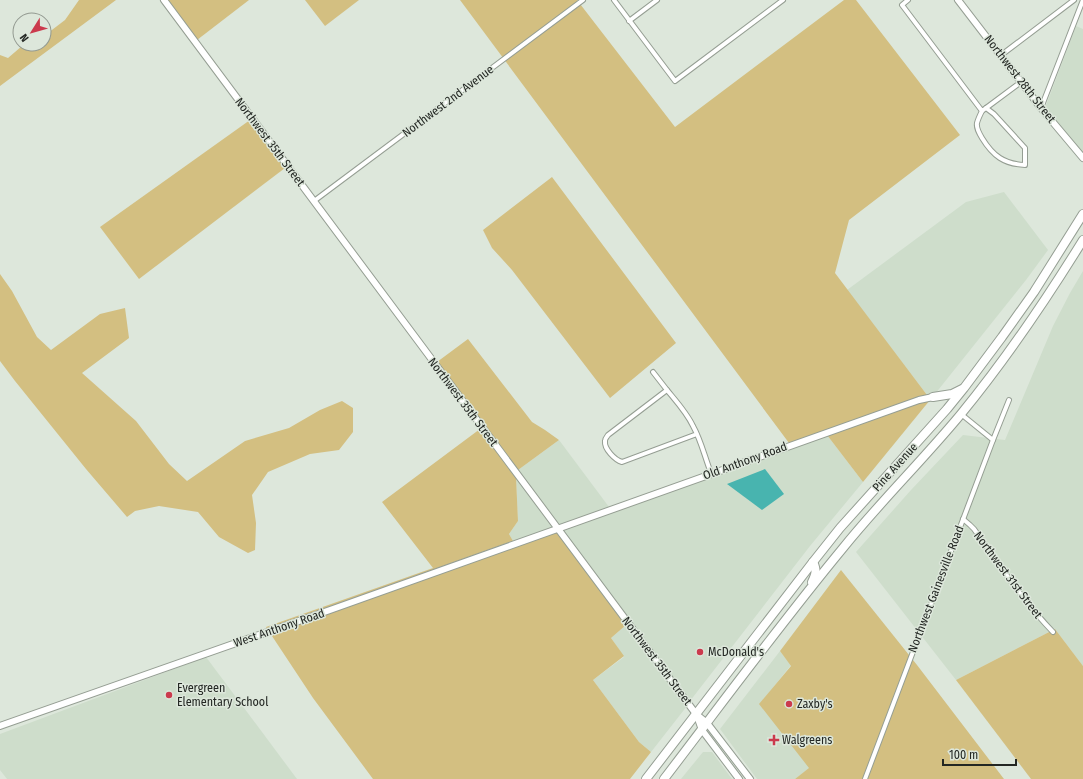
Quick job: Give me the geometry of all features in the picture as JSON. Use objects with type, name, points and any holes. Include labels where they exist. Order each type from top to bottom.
[{"type":"highway","name":"Pine Avenue","points":[[646,779],[813,562],[860,505],[947,409],[964,388],[1002,337],[1048,270],[1083,214]]},
{"type":"highway","name":"Pine Avenue","points":[[664,779],[844,547],[961,414],[985,384],[1049,294],[1083,240]]},
{"type":"highway","points":[[1016,342],[1013,336],[1014,330],[1046,282],[1048,270]]},
{"type":"highway","points":[[985,384],[984,380],[986,375],[1006,349],[1007,342],[1002,337]]},
{"type":"highway","points":[[933,397],[952,394],[964,388]]},
{"type":"highway","points":[[961,414],[959,401],[964,388]]},
{"type":"highway","points":[[933,397],[942,400],[947,409]]},
{"type":"highway","points":[[807,594],[815,576],[816,568],[813,562]]},
{"type":"street","name":"Northwest 2nd Avenue","points":[[314,201],[583,0]]},
{"type":"street","points":[[614,0],[675,81],[783,0]]},
{"type":"street","points":[[629,21],[657,0]]},
{"type":"street","points":[[908,0],[902,5],[984,110],[994,114],[1025,148],[1025,165],[1016,165],[991,152],[980,134],[977,127],[977,122],[984,110],[1021,82]]},
{"type":"street","points":[[1000,56],[1074,0]]},
{"type":"street","points":[[1042,108],[1083,0]]},
{"type":"street","name":"Northwest 35th Street","points":[[167,1],[230,90],[696,714],[750,779]]},
{"type":"street","name":"Northwest 28th Street","points":[[961,2],[1000,56],[1083,158]]},
{"type":"street","points":[[654,372],[691,421],[711,473]]},
{"type":"street","points":[[667,390],[608,435],[605,439],[606,447],[614,458],[622,462],[697,434]]},
{"type":"street","name":"Old Anthony Road","points":[[557,528],[919,400],[933,397]]},
{"type":"street","name":"Northwest Gainesville Road","points":[[865,779],[1009,400]]},
{"type":"street","points":[[961,414],[993,440]]},
{"type":"street","name":"Northwest 31st Street","points":[[963,519],[974,529],[1039,618],[1053,632]]},
{"type":"street","name":"West Anthony Road","points":[[0,726],[330,610],[557,528]]},
{"type":"street","name":"Northwest 35th Street","points":[[705,726],[739,779]]},
{"type":"shaded area","points":[[79,0],[116,0],[52,47],[52,30],[65,20]]},
{"type":"shaded area","points":[[168,0],[249,0],[197,40]]},
{"type":"shaded area","points":[[305,0],[359,0],[325,26]]},
{"type":"shaded area","points":[[460,0],[577,0],[675,127],[844,0],[856,0],[960,135],[849,220],[835,273],[927,395],[789,443]]},
{"type":"shaded area","points":[[1076,26],[1083,29],[1083,153],[1045,108]]},
{"type":"shaded area","points":[[15,52],[46,52],[0,86],[0,55],[8,58]]},
{"type":"shaded area","points":[[250,120],[285,168],[139,279],[100,227]]},
{"type":"shaded area","points":[[552,177],[676,343],[610,398],[512,270],[492,248],[483,230]]},
{"type":"shaded area","points":[[1004,192],[1048,250],[1026,280],[935,394],[927,395],[847,290],[966,202]]},
{"type":"shaded area","points":[[1083,271],[1083,666],[1055,629],[956,680],[856,552],[911,490],[963,435],[1005,440],[1053,326]]},
{"type":"shaded area","points":[[0,274],[12,291],[37,337],[51,350],[100,314],[125,308],[129,338],[82,373],[136,421],[169,464],[187,481],[245,441],[289,428],[320,410],[342,401],[353,408],[353,432],[339,450],[310,454],[268,472],[252,495],[256,523],[255,550],[248,553],[219,537],[198,512],[159,506],[135,511],[127,517],[86,469],[0,361]]},
{"type":"shaded area","points":[[468,339],[532,422],[559,440],[518,470],[437,362]]},
{"type":"shaded area","points":[[930,400],[863,482],[827,435],[919,402]]},
{"type":"shaded area","points":[[480,429],[516,477],[518,521],[509,534],[513,541],[267,629],[266,627],[433,568],[382,502]]},
{"type":"shaded area","points":[[827,435],[863,482],[810,546],[690,701],[562,529]]},
{"type":"shaded area","points":[[559,440],[609,507],[558,525],[518,470]]},
{"type":"shaded area","points":[[516,477],[553,527],[513,541],[509,534],[518,521]]},
{"type":"shaded area","points":[[556,531],[626,625],[611,638],[624,656],[593,680],[639,742],[651,752],[630,779],[373,779],[313,698],[270,633]]},
{"type":"shaded area","points":[[841,570],[917,665],[1004,779],[795,779],[809,768],[759,704],[791,666],[780,651]]},
{"type":"shaded area","points":[[626,625],[687,706],[651,752],[639,742],[593,680],[624,657],[611,638]]},
{"type":"shaded area","points":[[1055,629],[1083,666],[1083,779],[1031,779],[956,680]]},
{"type":"shaded area","points":[[780,651],[791,665],[760,704],[810,768],[795,779],[757,779],[720,729]]},
{"type":"shaded area","name":"Evergreen Elementary School","points":[[206,657],[297,779],[7,779],[0,770],[0,734]]},
{"type":"shaded area","points":[[703,752],[712,752],[732,779],[681,779]]},
{"type":"water","points":[[765,469],[784,494],[762,510],[727,484]]},
{"type":"place","name":"McDonald's","points":[[700,652]]},
{"type":"place","name":"Evergreen Elementary School","points":[[169,695]]},
{"type":"place","name":"Zaxby's","points":[[789,704]]},
{"type":"place","name":"Walgreens","points":[[774,740]]}]
